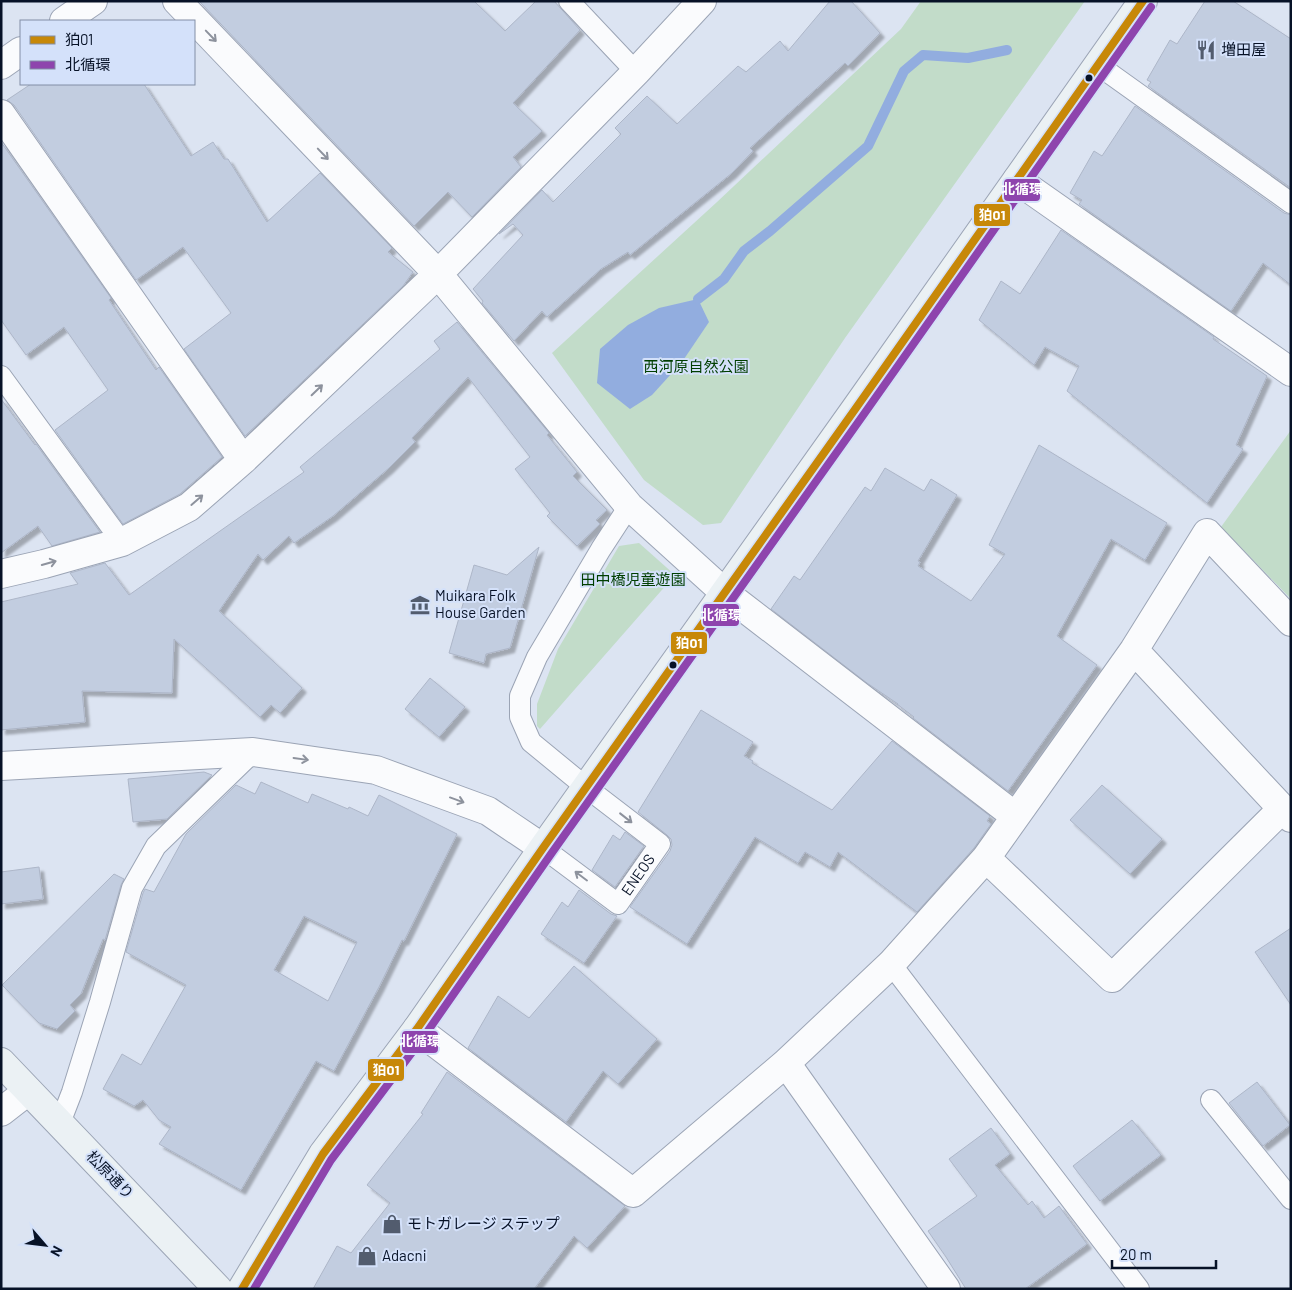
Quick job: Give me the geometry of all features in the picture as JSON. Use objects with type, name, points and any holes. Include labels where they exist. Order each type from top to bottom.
[{"type":"main road","points":[[242,1289],[323,1154],[417,1029],[1143,1]]},
{"type":"main road","name":"松原通り","points":[[1,1062],[218,1289]]},
{"type":"street","points":[[65,20],[93,1]]},
{"type":"street","points":[[177,1],[438,274],[629,506],[725,593],[1015,816]]},
{"type":"street","points":[[1,574],[122,542],[189,507],[243,460],[438,274],[636,72],[702,1]]},
{"type":"street","points":[[1,65],[20,52]]},
{"type":"street","points":[[1,114],[243,460]]},
{"type":"street","points":[[1017,180],[1291,372]]},
{"type":"street","points":[[417,1029],[633,1193],[786,1062],[891,964],[986,858],[1134,650],[1206,533],[1291,622]]},
{"type":"street","points":[[986,858],[1112,978],[1286,813],[1134,650]]},
{"type":"street","points":[[1,766],[253,752],[376,770],[488,811],[543,848]]},
{"type":"street","points":[[786,1062],[936,1285]]},
{"type":"street","points":[[1,1112],[28,1091]]},
{"type":"lane","points":[[569,1],[636,72]]},
{"type":"lane","points":[[1098,65],[1291,203]]},
{"type":"lane","points":[[1,376],[122,542]]},
{"type":"lane","points":[[587,788],[531,742],[520,717],[520,696],[536,657],[629,506]]},
{"type":"lane","points":[[60,1123],[72,1092],[100,1002],[132,888],[156,846],[253,752]]},
{"type":"lane","name":"ENEOS","points":[[543,848],[618,904],[660,844],[587,788]]},
{"type":"lane","points":[[891,964],[1139,1289]]},
{"type":"lane","points":[[1211,1100],[1291,1198]]},
{"type":"green space","name":"西河原自然公園","points":[[921,1],[1085,1],[845,338],[721,523],[703,525],[644,480],[552,353],[717,202],[901,29]]},
{"type":"green space","points":[[1291,430],[1291,599],[1221,527]]},
{"type":"green space","name":"田中橋児童遊園","points":[[639,543],[675,575],[540,729],[537,726],[537,704],[558,649],[619,546]]},
{"type":"water","points":[[698,299],[709,322],[682,362],[652,395],[630,409],[597,383],[600,349],[628,325],[659,308]]},
{"type":"building","points":[[199,1],[474,1],[505,31],[536,1],[554,1],[580,30],[513,103],[542,131],[513,157],[521,167],[472,217],[448,192],[414,226]]},
{"type":"building","points":[[830,1],[851,1],[880,33],[848,66],[845,63],[750,148],[753,151],[732,173],[630,255],[628,252],[601,269],[547,317],[542,311],[514,341],[482,303],[483,301],[473,289],[523,235],[513,224],[499,234],[542,190],[553,202],[621,134],[615,128],[647,96],[677,124],[738,66],[746,72],[780,41],[788,51]]},
{"type":"building","points":[[1205,1],[1233,1],[1291,39],[1291,188],[1148,86],[1151,82],[1147,80],[1170,40],[1177,44]]},
{"type":"building","points":[[30,85],[145,85],[191,156],[213,142],[224,159],[228,159],[267,222],[320,173],[392,248],[388,252],[413,272],[403,286],[245,436],[184,349],[231,313],[183,247],[136,280],[14,105],[7,100]]},
{"type":"building","points":[[1135,106],[1284,213],[1291,215],[1291,285],[1263,263],[1231,311],[1079,204],[1082,200],[1070,193],[1094,151],[1102,156]]},
{"type":"building","points":[[1,142],[111,298],[109,300],[156,370],[159,367],[222,457],[180,494],[123,524],[55,430],[108,390],[64,327],[26,355],[1,320]]},
{"type":"building","points":[[1061,230],[1267,376],[1236,445],[1243,449],[1207,503],[1067,391],[1079,366],[1045,347],[1034,365],[979,320],[1001,281],[1020,294]]},
{"type":"building","points":[[457,322],[549,433],[547,435],[577,472],[573,476],[607,510],[596,520],[600,524],[577,546],[547,516],[550,513],[515,469],[530,457],[468,377],[412,438],[415,442],[389,468],[333,516],[294,543],[289,536],[263,560],[258,554],[219,611],[302,688],[280,713],[271,705],[260,717],[174,639],[172,693],[82,691],[85,722],[1,730],[1,602],[78,584],[70,573],[105,563],[129,595],[304,472],[300,467],[440,349],[434,341]]},
{"type":"building","points":[[1,399],[100,532],[52,546],[38,526],[1,553]]},
{"type":"building","points":[[1039,445],[1167,523],[1145,560],[1111,539],[1057,636],[1097,665],[1008,791],[913,718],[898,704],[867,683],[771,609],[794,576],[800,580],[865,487],[871,491],[885,468],[924,491],[931,479],[957,495],[918,561],[920,562],[918,566],[971,601],[1005,554],[989,545]]},
{"type":"building","points":[[539,547],[510,648],[486,654],[484,663],[449,653],[474,565],[507,575]]},
{"type":"building","points":[[430,678],[465,707],[439,737],[405,709]]},
{"type":"building","points":[[701,710],[753,742],[744,756],[753,761],[752,763],[832,810],[892,741],[990,816],[987,821],[991,824],[974,848],[917,912],[838,852],[830,867],[805,852],[798,863],[755,837],[687,944],[630,907],[670,851],[672,845],[671,839],[667,835],[638,812]]},
{"type":"building","points":[[204,772],[212,775],[167,819],[133,822],[128,779]]},
{"type":"building","points":[[261,782],[308,803],[312,794],[368,816],[379,795],[457,834],[404,941],[402,940],[334,1071],[316,1061],[241,1190],[159,1144],[171,1127],[159,1120],[143,1100],[134,1106],[103,1089],[122,1054],[141,1065],[186,985],[126,952],[145,889],[154,892],[186,834],[236,785],[255,794]],"holes":[[[304,916],[357,942],[328,1001],[274,970]]]},
{"type":"building","points":[[1102,785],[1162,839],[1130,874],[1070,820]]},
{"type":"building","points":[[625,832],[644,846],[615,887],[592,870],[613,835],[620,840]]},
{"type":"building","points":[[39,867],[43,899],[1,904],[1,872]]},
{"type":"building","points":[[114,874],[124,879],[105,940],[103,939],[81,994],[70,1005],[75,1011],[57,1029],[39,1023],[2,985]]},
{"type":"building","points":[[579,890],[611,914],[617,916],[584,963],[541,934],[562,902],[568,907]]},
{"type":"building","points":[[1291,928],[1291,1005],[1255,952]]},
{"type":"building","points":[[574,966],[657,1039],[618,1084],[603,1071],[566,1122],[468,1048],[498,996],[529,1018]]},
{"type":"building","points":[[447,1072],[625,1206],[587,1248],[574,1236],[534,1289],[313,1289],[337,1246],[351,1253],[390,1203],[367,1185],[423,1114],[421,1113]]},
{"type":"building","points":[[1257,1082],[1290,1125],[1263,1146],[1229,1103]]},
{"type":"building","points":[[1132,1120],[1161,1155],[1100,1201],[1073,1166]]},
{"type":"building","points":[[991,1128],[1010,1154],[995,1165],[1028,1205],[1032,1201],[1044,1218],[1059,1206],[1087,1244],[1025,1289],[966,1289],[928,1231],[977,1196],[949,1159]]},
{"type":"waterway","points":[[698,299],[724,279],[744,251],[770,231],[868,146],[904,71],[923,55],[968,58],[1007,50]]},
{"type":"transit line","name":"狛01","points":[[242,1289],[323,1154],[417,1029],[1143,1]]},
{"type":"transit line","name":"北循環","points":[[254,1289],[331,1160],[425,1035],[1151,7]]},
{"type":"place","name":"増田屋","points":[[1206,50]]},
{"type":"place","name":"Muikara Folk House Garden","points":[[420,605]]},
{"type":"place","name":"モトガレージ ステップ","points":[[392,1224]]},
{"type":"place","name":"Adacni","points":[[367,1256]]}]
